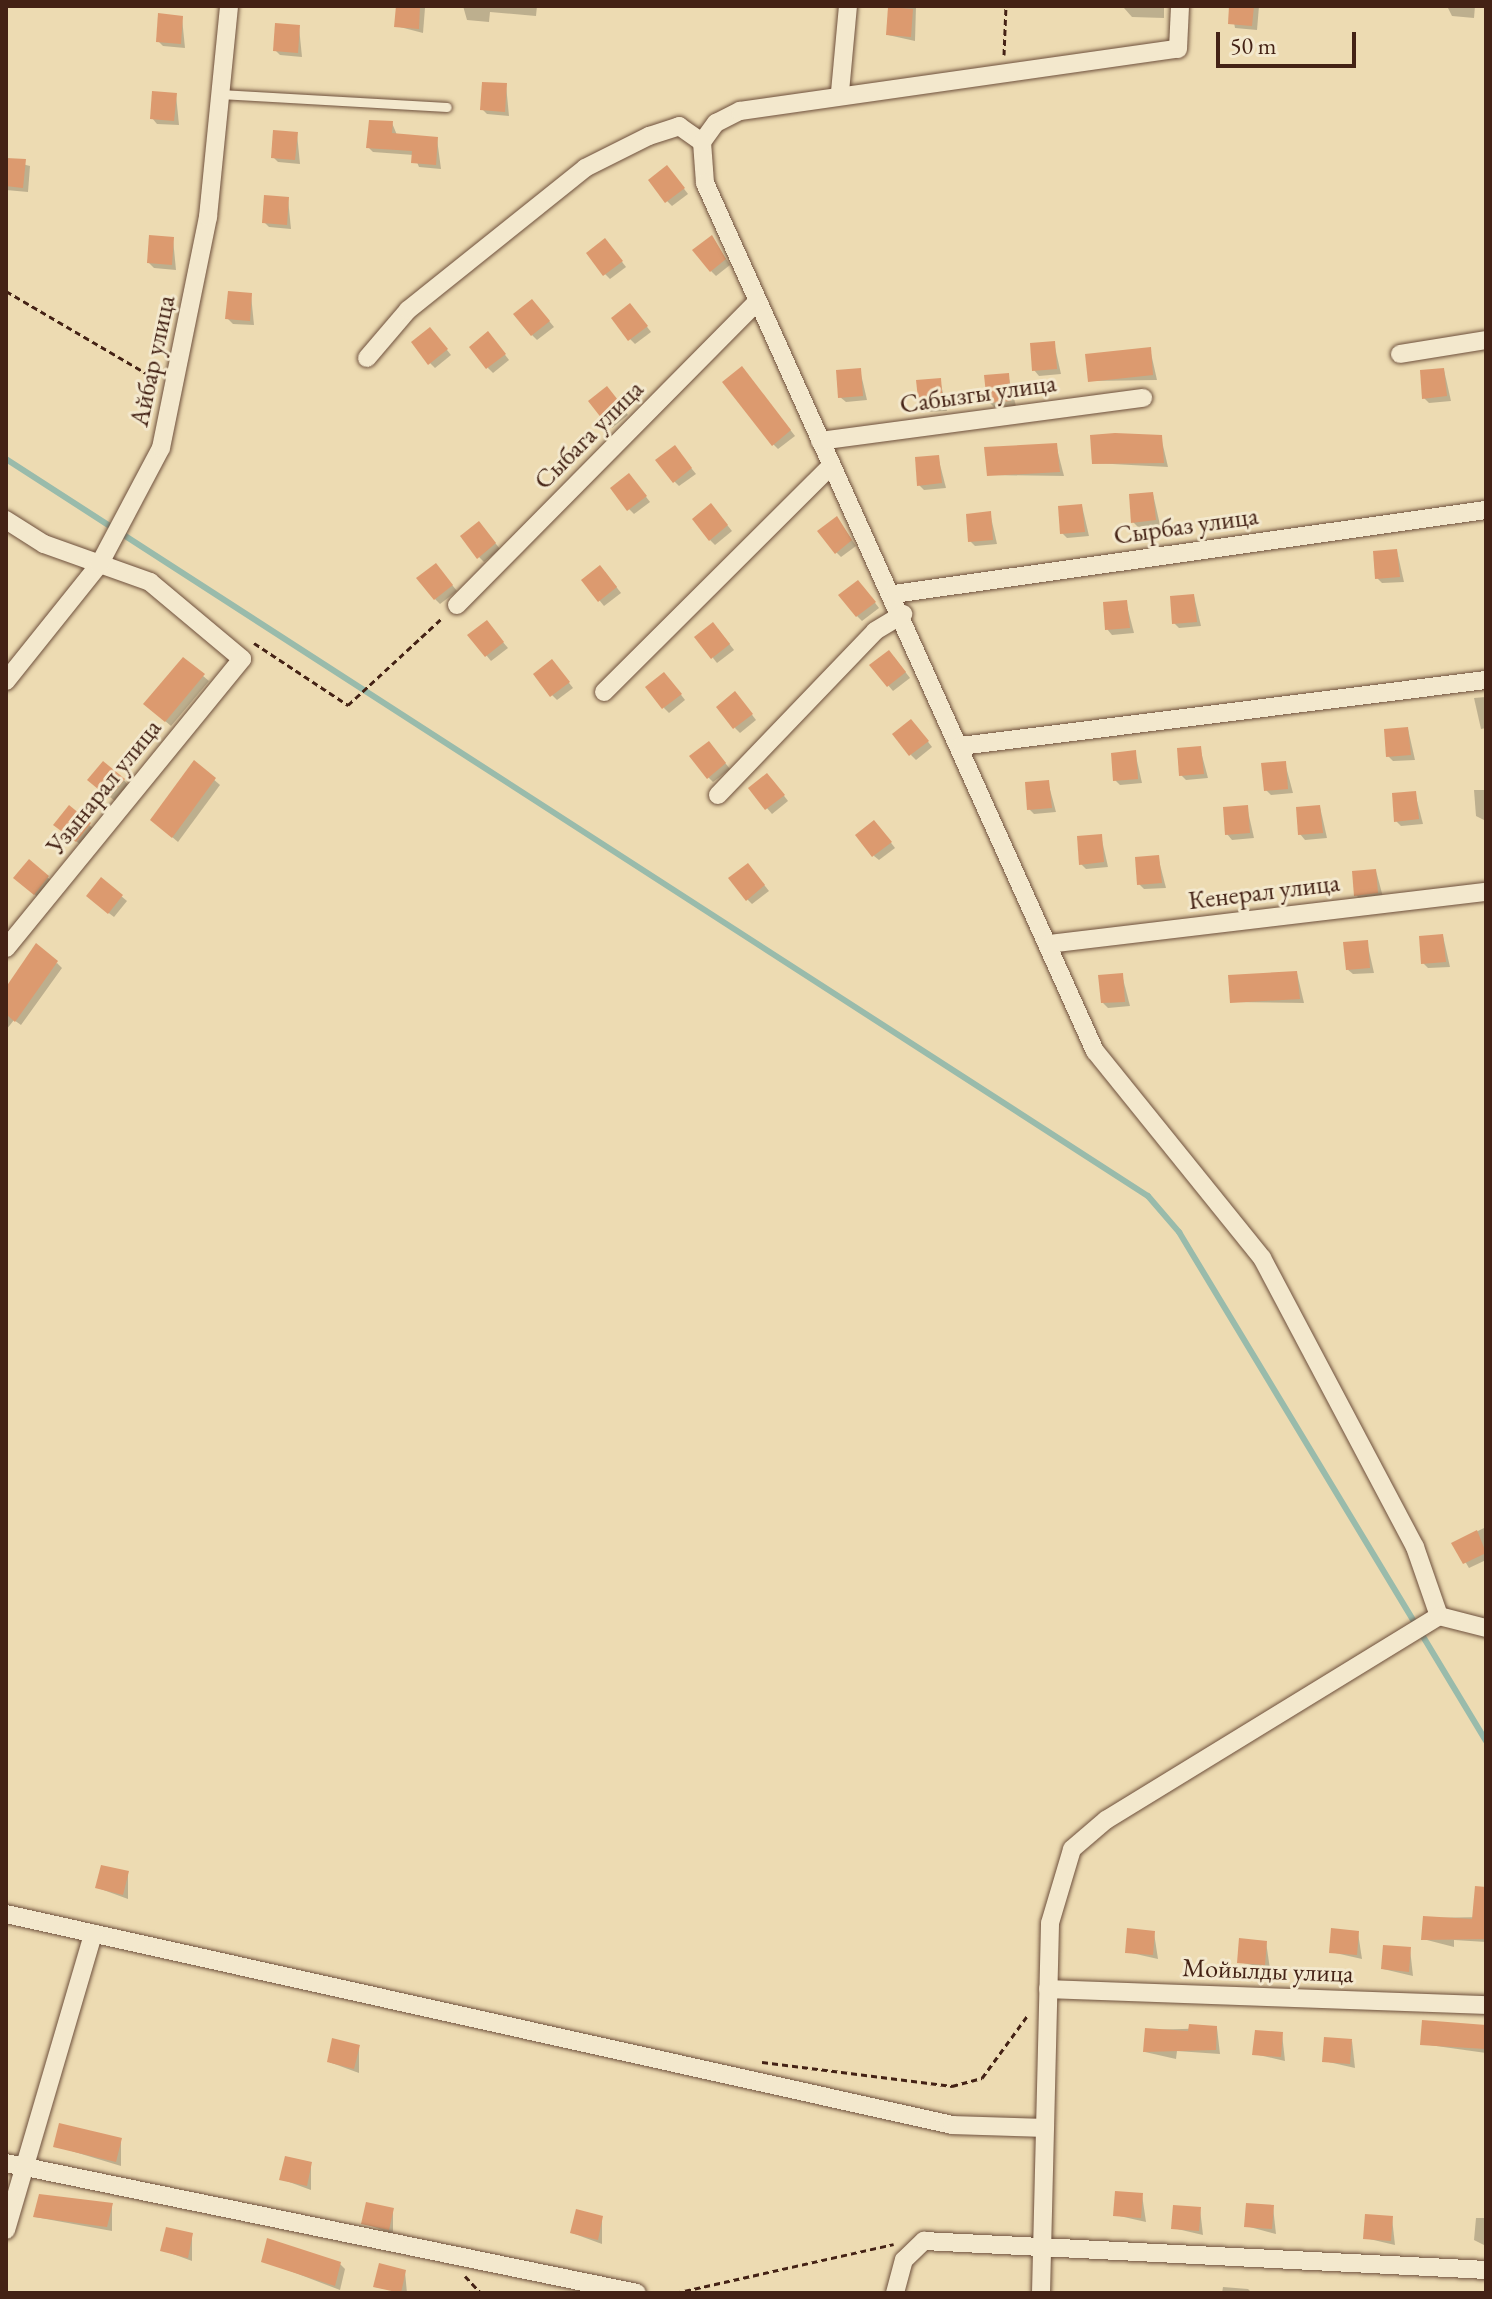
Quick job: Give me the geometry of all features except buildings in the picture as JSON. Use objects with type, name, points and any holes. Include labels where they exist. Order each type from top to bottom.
[{"type":"street","name":"Айбар улица","points":[[6,681],[99,565],[147,483],[174,390],[208,217],[229,6]]},
{"type":"street","points":[[840,92],[848,6]]},
{"type":"street","points":[[1180,6],[1178,49],[840,92],[740,111],[716,123],[702,142],[705,183],[831,466],[903,614],[1095,1051],[1262,1258],[1415,1547],[1439,1616]]},
{"type":"street","points":[[367,358],[408,310],[585,168],[679,126],[702,142]]},
{"type":"street","name":"Сыбага улица","points":[[457,605],[757,302]]},
{"type":"street","points":[[1400,354],[1486,340]]},
{"type":"street","name":"Сабызгы улица","points":[[820,441],[1143,398]]},
{"type":"street","points":[[604,692],[831,466]]},
{"type":"street","name":"Сырбаз улица","points":[[894,594],[1486,510]]},
{"type":"street","points":[[6,520],[99,565],[150,582],[242,659]]},
{"type":"street","points":[[718,795],[875,631],[903,614]]},
{"type":"street","name":"Узынарал улица","points":[[6,948],[242,659]]},
{"type":"street","points":[[961,746],[1486,680]]},
{"type":"street","name":"Кенерал улица","points":[[1048,944],[1486,892]]},
{"type":"street","points":[[1041,2293],[1050,1923],[1072,1849],[1106,1820],[1439,1616],[1486,1628]]},
{"type":"street","points":[[6,1914],[952,2125],[1045,2128]]},
{"type":"street","points":[[6,2230],[15,2165],[93,1934]]},
{"type":"street","name":"Мойылды улица","points":[[1048,1989],[1486,2005]]},
{"type":"street","points":[[15,2165],[637,2293]]},
{"type":"street","points":[[895,2293],[904,2260],[924,2241],[1042,2250],[1486,2270]]},
{"type":"lane","points":[[220,94],[447,107]]},
{"type":"path","points":[[1003,71],[1006,6]]},
{"type":"path","points":[[6,291],[174,390]]},
{"type":"path","points":[[242,659],[256,640],[348,705],[457,605]]},
{"type":"path","points":[[745,2060],[952,2086],[982,2078],[1048,1989]]},
{"type":"path","points":[[675,2293],[924,2241]]},
{"type":"waterway","points":[[6,459],[1148,1196],[1179,1232],[1486,1741]]}]
